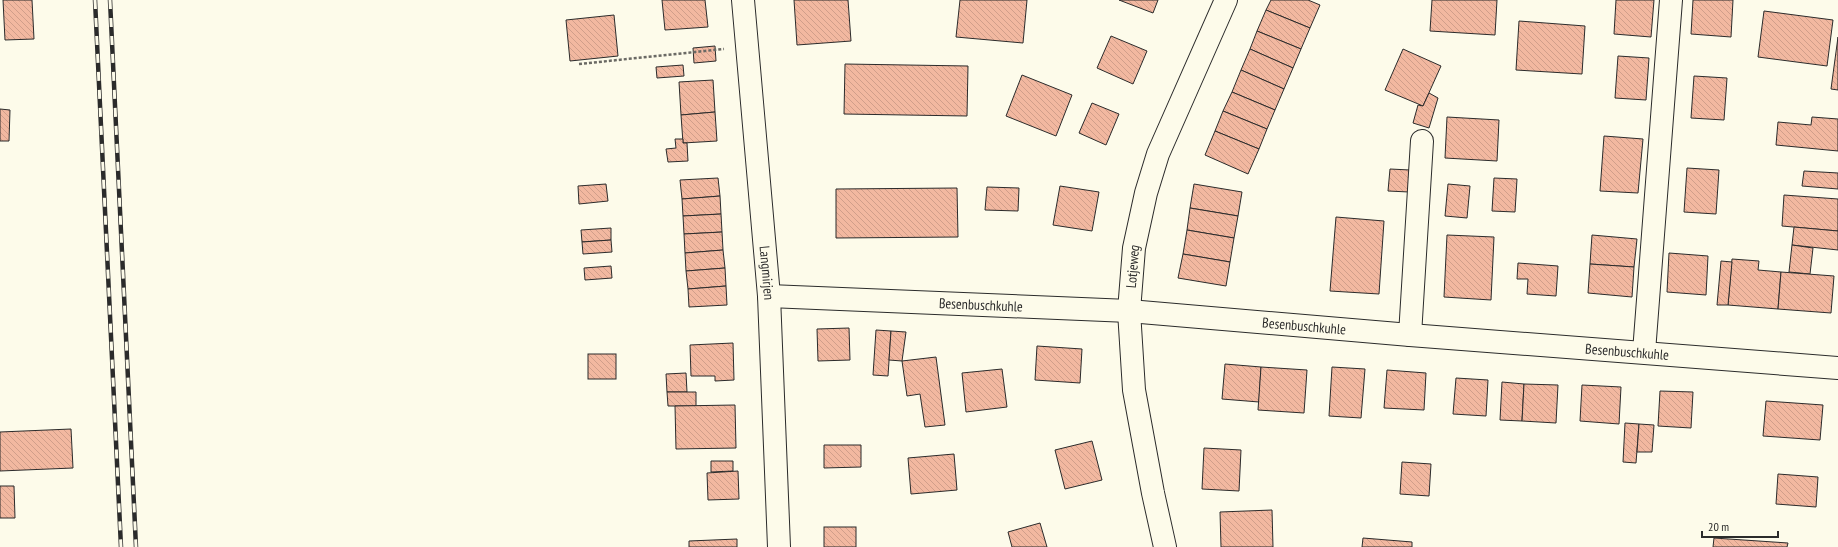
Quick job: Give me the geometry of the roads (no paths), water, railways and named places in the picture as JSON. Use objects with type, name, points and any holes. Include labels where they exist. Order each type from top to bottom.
[{"type":"street","name":"Langmirjen","points":[[743,0],[769,296],[778,547]]},
{"type":"street","name":"Lotjeweg","points":[[1165,547],[1153,493],[1134,390],[1129,310],[1134,248],[1146,194],[1156,160],[1226,0]]},
{"type":"street","points":[[1644,352],[1671,0]]},
{"type":"street","points":[[1410,335],[1422,142]]},
{"type":"street","name":"Besenbuschkuhle","points":[[769,296],[1129,310],[1410,335],[1838,368]]},
{"type":"railway","points":[[95,0],[121,547]]},
{"type":"railway","points":[[110,0],[136,547]]}]
